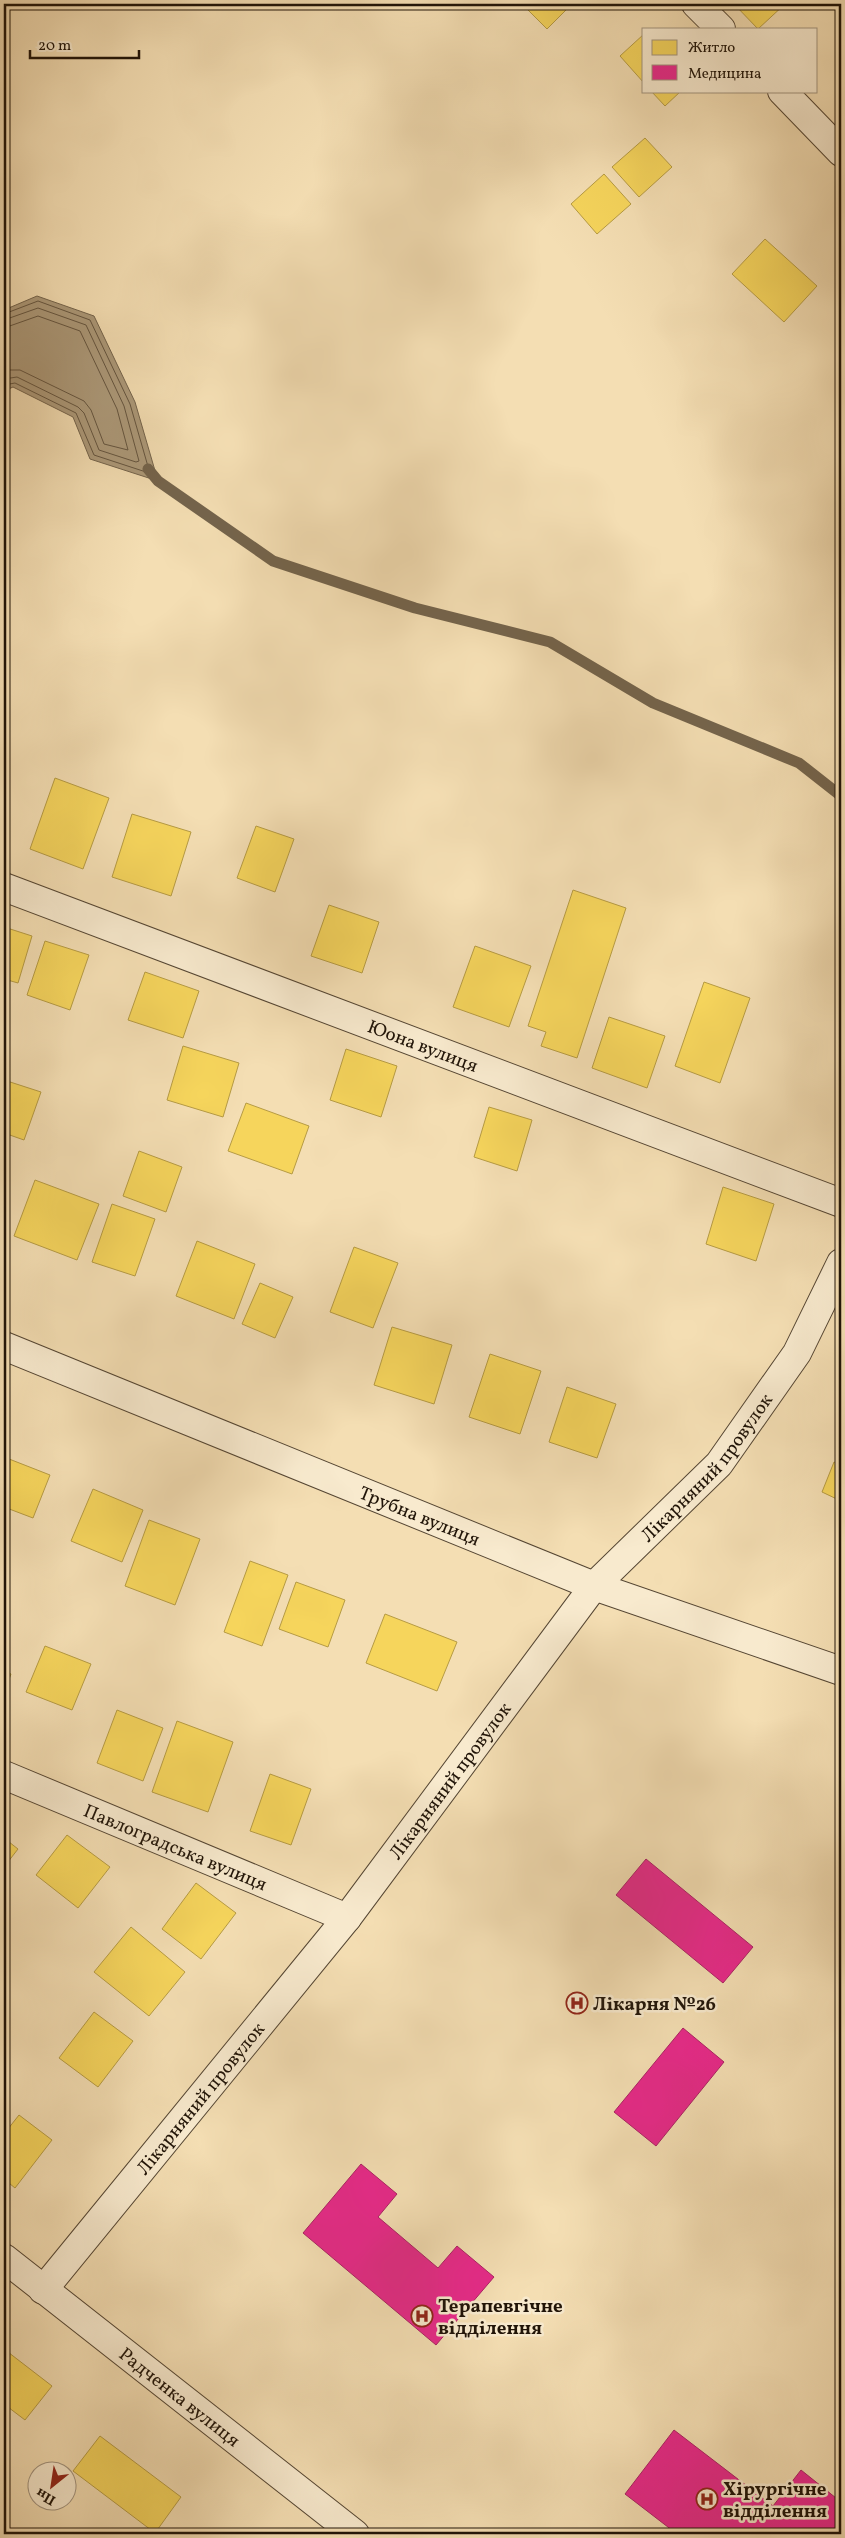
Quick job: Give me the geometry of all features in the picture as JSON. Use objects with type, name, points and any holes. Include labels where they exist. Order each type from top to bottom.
[{"type":"street","points":[[696,4],[720,28]]},
{"type":"street","points":[[783,92],[841,152]]},
{"type":"street","name":"Юона вулиця","points":[[4,888],[841,1203]]},
{"type":"street","name":"Лікарняний провулок","points":[[43,2290],[347,1918],[594,1586],[719,1464],[797,1353],[841,1263]]},
{"type":"street","name":"Трубна вулиця","points":[[4,1346],[594,1586],[841,1672]]},
{"type":"street","name":"Павлоградська вулиця","points":[[4,1775],[347,1918]]},
{"type":"street","name":"Радченка вулиця","points":[[4,2258],[355,2534]]},
{"type":"water","points":[[37,296],[94,316],[135,402],[158,481],[90,459],[73,417],[13,387],[4,391],[4,310]]},
{"type":"building: Житло","points":[[522,4],[572,4],[547,29]]},
{"type":"building: Житло","points":[[734,4],[785,4],[759,28]]},
{"type":"building: Житло","points":[[642,36],[642,81],[620,56]]},
{"type":"building: Житло","points":[[652,92],[680,92],[665,106]]},
{"type":"building: Житло","points":[[645,138],[672,167],[639,197],[612,167]]},
{"type":"building: Житло","points":[[604,174],[631,204],[597,234],[571,204]]},
{"type":"building: Житло","points":[[765,239],[817,286],[784,322],[732,274]]},
{"type":"building: Житло","points":[[55,778],[109,798],[83,869],[30,849]]},
{"type":"building: Житло","points":[[132,814],[191,832],[171,896],[112,877]]},
{"type":"building: Житло","points":[[256,826],[294,839],[275,892],[237,878]]},
{"type":"building: Житло","points":[[573,890],[626,908],[577,1058],[541,1046],[546,1032],[528,1026]]},
{"type":"building: Житло","points":[[329,905],[379,922],[362,973],[311,956]]},
{"type":"building: Житло","points":[[4,927],[32,936],[18,983],[4,979]]},
{"type":"building: Житло","points":[[45,941],[89,955],[70,1010],[27,995]]},
{"type":"building: Житло","points":[[475,946],[531,966],[509,1027],[453,1007]]},
{"type":"building: Житло","points":[[145,972],[199,991],[183,1038],[128,1020]]},
{"type":"building: Житло","points":[[704,982],[750,998],[720,1083],[675,1066]]},
{"type":"building: Житло","points":[[609,1017],[665,1036],[647,1088],[592,1068]]},
{"type":"building: Житло","points":[[183,1046],[239,1063],[223,1117],[167,1100]]},
{"type":"building: Житло","points":[[346,1049],[397,1066],[381,1117],[330,1100]]},
{"type":"building: Житло","points":[[4,1080],[41,1092],[24,1140],[4,1133]]},
{"type":"building: Житло","points":[[246,1103],[309,1126],[292,1174],[228,1151]]},
{"type":"building: Житло","points":[[489,1107],[532,1120],[517,1171],[474,1157]]},
{"type":"building: Житло","points":[[139,1151],[182,1167],[166,1212],[123,1196]]},
{"type":"building: Житло","points":[[35,1180],[99,1204],[77,1260],[14,1236]]},
{"type":"building: Житло","points":[[723,1187],[774,1204],[756,1261],[706,1244]]},
{"type":"building: Житло","points":[[112,1204],[155,1219],[135,1276],[92,1262]]},
{"type":"building: Житло","points":[[197,1241],[255,1264],[234,1319],[176,1296]]},
{"type":"building: Житло","points":[[354,1247],[398,1263],[373,1328],[330,1312]]},
{"type":"building: Житло","points":[[260,1283],[293,1297],[275,1338],[242,1324]]},
{"type":"building: Житло","points":[[392,1327],[452,1345],[434,1404],[374,1385]]},
{"type":"building: Житло","points":[[490,1354],[541,1371],[520,1434],[469,1417]]},
{"type":"building: Житло","points":[[567,1387],[616,1404],[597,1458],[549,1442]]},
{"type":"building: Житло","points":[[4,1457],[50,1475],[33,1518],[4,1507]]},
{"type":"building: Житло","points":[[834,1462],[841,1465],[841,1501],[822,1492]]},
{"type":"building: Житло","points":[[93,1489],[143,1510],[122,1562],[71,1541]]},
{"type":"building: Житло","points":[[149,1520],[200,1539],[175,1605],[125,1586]]},
{"type":"building: Житло","points":[[250,1561],[288,1575],[262,1646],[224,1632]]},
{"type":"building: Житло","points":[[296,1582],[345,1600],[328,1647],[279,1629]]},
{"type":"building: Житло","points":[[385,1614],[457,1642],[437,1691],[366,1663]]},
{"type":"building: Житло","points":[[45,1646],[91,1664],[72,1710],[26,1692]]},
{"type":"building: Житло","points":[[4,1671],[11,1674],[4,1693]]},
{"type":"building: Житло","points":[[117,1710],[163,1728],[143,1781],[97,1763]]},
{"type":"building: Житло","points":[[177,1721],[233,1742],[208,1812],[152,1792]]},
{"type":"building: Житло","points":[[270,1774],[311,1789],[291,1845],[250,1831]]},
{"type":"building: Житло","points":[[67,1835],[110,1867],[78,1908],[36,1875]]},
{"type":"building: Житло","points":[[4,1838],[18,1849],[4,1867]]},
{"type":"building: Житло","points":[[196,1883],[236,1913],[201,1959],[162,1929]]},
{"type":"building: Житло","points":[[131,1927],[185,1972],[149,2016],[94,1972]]},
{"type":"building: Житло","points":[[94,2012],[133,2041],[98,2087],[59,2058]]},
{"type":"building: Житло","points":[[19,2115],[52,2140],[15,2188],[4,2179],[4,2134]]},
{"type":"building: Житло","points":[[4,2349],[52,2386],[25,2420],[4,2404]]},
{"type":"building: Житло","points":[[100,2436],[181,2497],[155,2533],[78,2475],[78,2465]]},
{"type":"building: Медицина","points":[[646,1859],[753,1947],[723,1983],[616,1895]]},
{"type":"building: Медицина","points":[[683,2028],[724,2062],[656,2146],[614,2112]]},
{"type":"building: Медицина","points":[[361,2164],[397,2194],[378,2217],[438,2268],[457,2246],[494,2277],[436,2345],[303,2233]]},
{"type":"building: Медицина","points":[[674,2430],[773,2506],[801,2470],[841,2502],[841,2534],[677,2534],[625,2494]]},
{"type":"waterway","points":[[148,469],[158,481],[273,561],[415,608],[550,642],[653,703],[799,763],[841,796]]},
{"type":"place","name":"Лікарня №26","points":[[577,2003]]},
{"type":"place","name":"Терапевгічне відділення","points":[[422,2316]]},
{"type":"place","name":"Хірургічне відділення","points":[[707,2499]]}]
